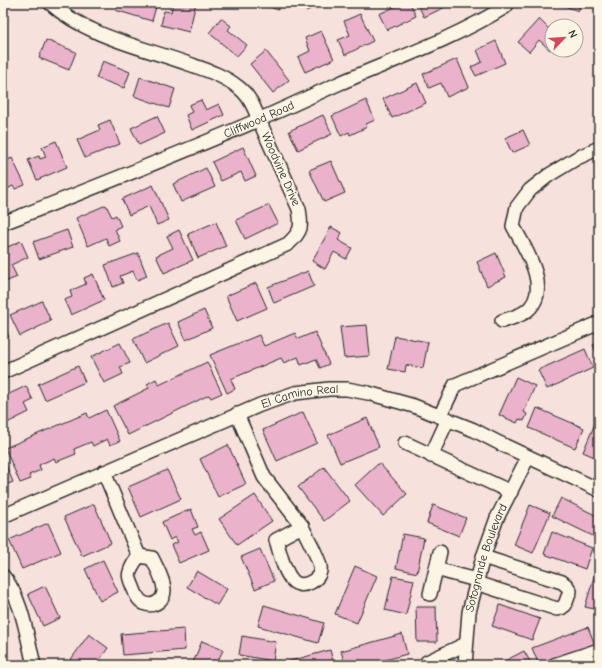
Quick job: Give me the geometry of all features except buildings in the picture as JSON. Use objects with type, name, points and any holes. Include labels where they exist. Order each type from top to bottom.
[{"type":"street","name":"Woodvine Drive","points":[[3,372],[288,244],[299,234],[300,230],[301,219],[299,208],[253,104],[247,95],[238,87],[220,76],[107,36],[80,24],[59,11],[50,3]]},
{"type":"street","name":"Cliffwood Road","points":[[3,223],[122,177],[259,120],[339,83],[431,45],[479,23],[505,7],[508,3]]},
{"type":"street","points":[[502,321],[525,312],[535,301],[538,284],[533,264],[513,226],[517,207],[530,190],[549,174],[577,158],[599,148]]},
{"type":"street","points":[[431,456],[455,385],[599,323]]},
{"type":"street","name":"El Camino Real","points":[[3,516],[279,397],[295,393],[329,389],[346,389],[368,393],[414,406],[474,430],[599,490]]},
{"type":"street","points":[[237,414],[264,476],[302,526]]},
{"type":"street","points":[[405,443],[510,492]]},
{"type":"street","name":"Sotogrande Boulevard","points":[[464,665],[469,612],[483,557],[497,518],[528,457]]},
{"type":"street","points":[[104,472],[139,556]]},
{"type":"street","points":[[430,594],[440,552]]},
{"type":"street","points":[[436,570],[476,581],[557,609],[565,605],[570,591],[562,582],[483,557]]},
{"type":"street","points":[[3,576],[18,604],[34,665]]},
{"type":"street","points":[[425,665],[428,662],[466,644]]},
{"type":"street","points":[[554,665],[599,650]]}]
